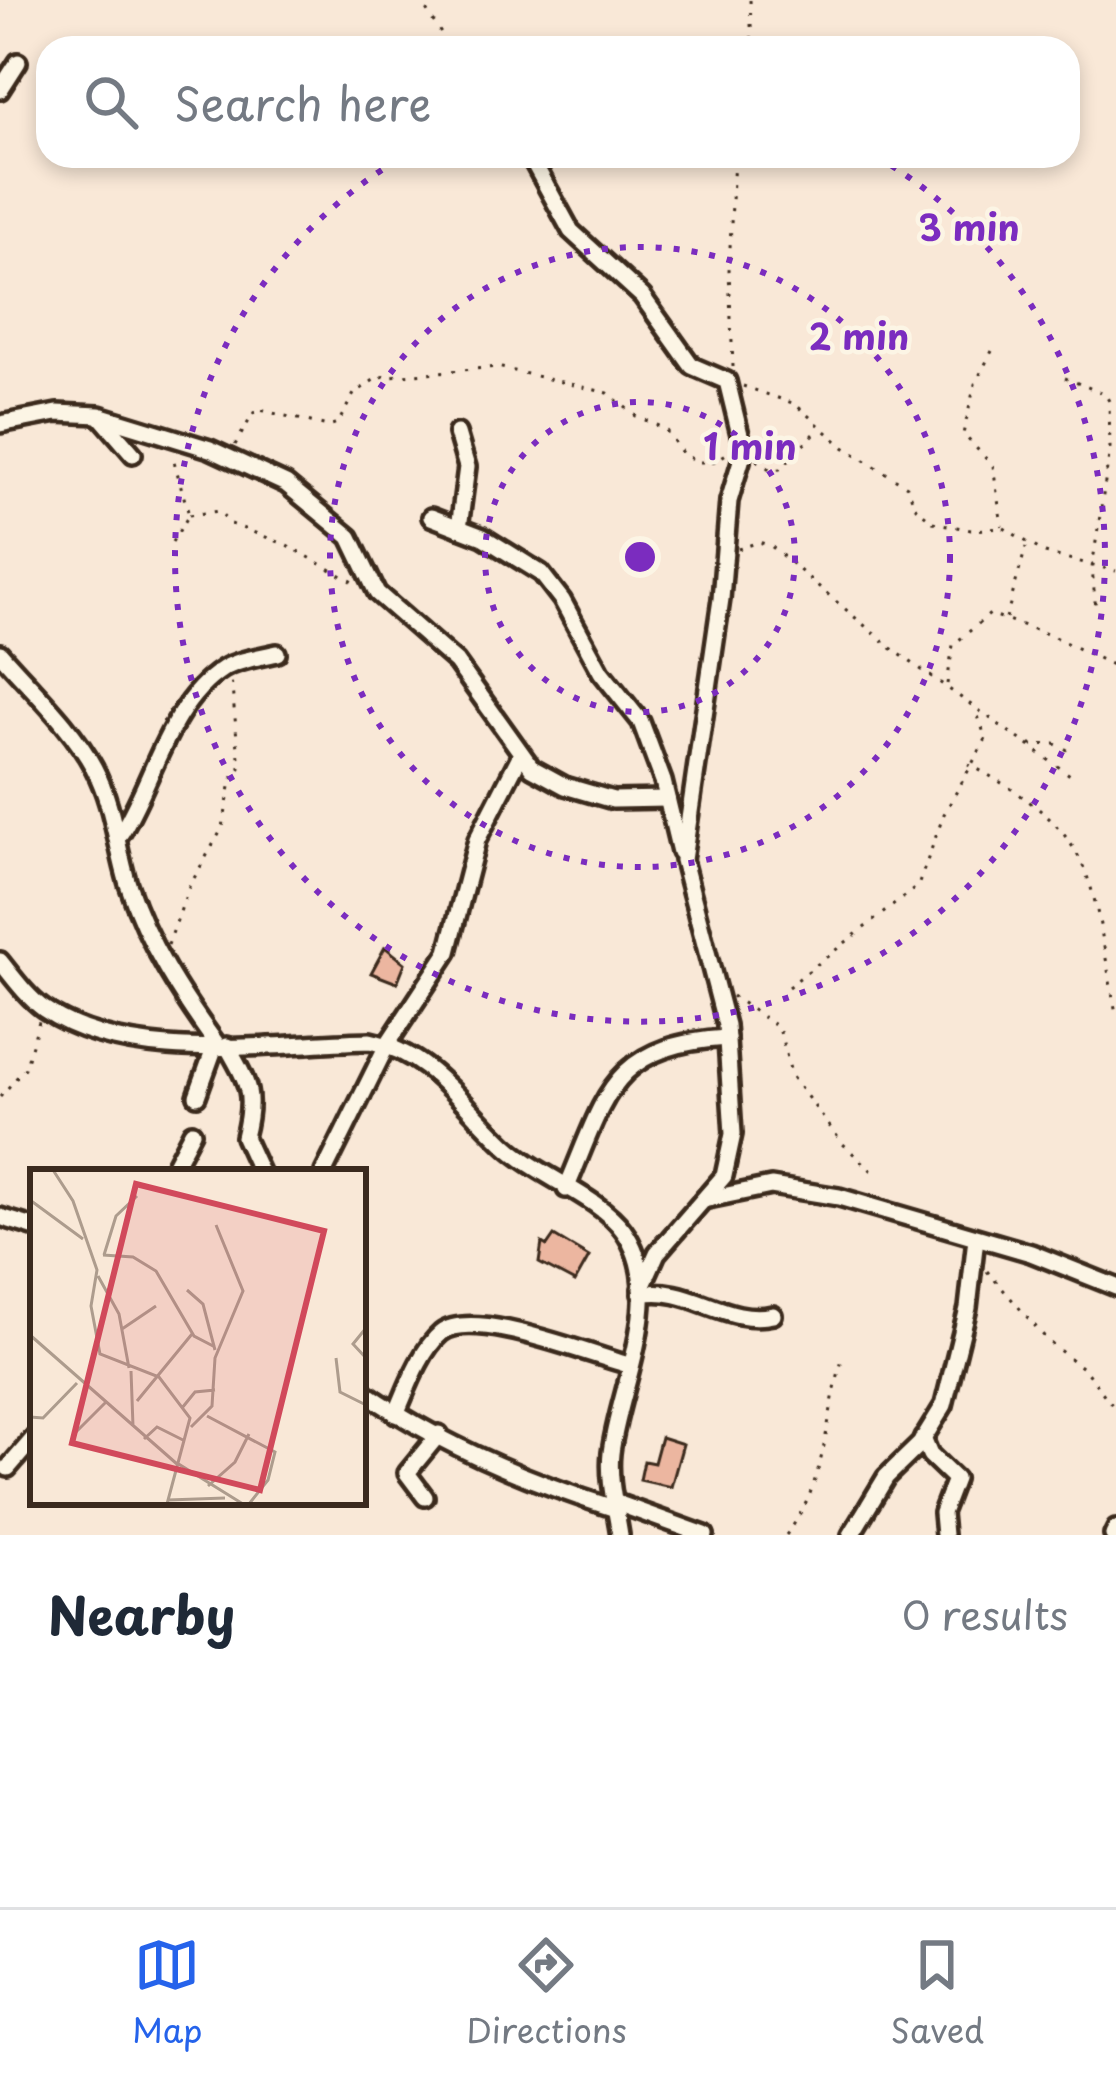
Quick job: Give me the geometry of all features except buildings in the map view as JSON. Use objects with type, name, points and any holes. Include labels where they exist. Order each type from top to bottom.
[{"type":"street","points":[[0,90],[18,62]]},
{"type":"street","points":[[537,168],[571,231],[642,296],[692,366],[728,381],[744,455],[729,501],[683,860]]},
{"type":"street","points":[[0,424],[56,413],[99,415],[186,440],[286,484],[339,524],[356,544],[385,602],[456,662],[520,758],[549,779],[587,794],[639,802],[668,799]]},
{"type":"street","points":[[99,415],[133,454]]},
{"type":"street","points":[[457,433],[467,467],[459,528]]},
{"type":"street","points":[[431,518],[541,573],[562,600],[602,672],[634,708],[668,799],[728,1038],[733,1134],[729,1164],[708,1199],[657,1253],[640,1292],[611,1456],[620,1535]]},
{"type":"street","points":[[119,836],[176,722],[210,681],[233,665],[277,652]]},
{"type":"street","points":[[0,653],[83,749],[119,836],[127,880],[161,961],[250,1090],[252,1113],[244,1137],[259,1169]]},
{"type":"street","points":[[325,1169],[387,1045],[454,938],[477,840],[520,758]]},
{"type":"street","points":[[0,961],[42,1008],[97,1033],[220,1046],[387,1045],[420,1061],[518,1157],[625,1233],[640,1292]]},
{"type":"street","points":[[566,1189],[604,1094],[620,1077],[676,1045],[728,1038]]},
{"type":"street","points":[[197,1096],[220,1046]]},
{"type":"street","points":[[173,1169],[192,1132]]},
{"type":"street","points":[[708,1199],[770,1186],[807,1191],[976,1243],[1070,1266],[1116,1287]]},
{"type":"street","points":[[0,1217],[30,1226]]},
{"type":"street","points":[[851,1535],[886,1477],[923,1438],[949,1393],[976,1243]]},
{"type":"street","points":[[640,1292],[669,1291],[750,1319],[773,1315]]},
{"type":"street","points":[[396,1414],[438,1335],[465,1324],[487,1323],[628,1365]]},
{"type":"street","points":[[366,1392],[396,1414],[439,1434],[615,1506],[705,1535]]},
{"type":"street","points":[[425,1497],[407,1473],[439,1434]]},
{"type":"street","points":[[923,1438],[930,1455],[956,1479],[942,1513],[944,1535]]},
{"type":"street","points":[[8,1468],[30,1442]]},
{"type":"path","points":[[420,0],[442,36]]},
{"type":"path","points":[[750,0],[752,36]]},
{"type":"path","points":[[733,168],[729,272],[732,380],[795,404],[820,428],[907,486],[923,517],[970,530],[1002,527]]},
{"type":"path","points":[[992,351],[975,384],[963,434],[993,466],[1002,527],[1026,546],[1116,571]]},
{"type":"path","points":[[229,457],[256,409],[328,426],[338,423],[354,394],[378,377],[486,367],[608,393],[636,416],[665,429],[682,453],[697,462],[744,455],[775,471],[820,428]]},
{"type":"path","points":[[1065,378],[1105,394],[1109,401],[1110,449],[1092,568],[1096,612]]},
{"type":"path","points":[[186,440],[170,460],[189,515]]},
{"type":"path","points":[[189,515],[219,512],[231,524],[287,545],[385,602]]},
{"type":"path","points":[[172,542],[189,515]]},
{"type":"path","points":[[723,562],[746,545],[771,546],[891,648],[1070,775]]},
{"type":"path","points":[[1006,620],[1026,546]]},
{"type":"path","points":[[947,685],[953,645],[986,614],[1116,667]]},
{"type":"path","points":[[161,961],[189,887],[226,821],[229,789],[240,768],[233,665]]},
{"type":"path","points":[[788,987],[918,886],[968,764],[986,739],[976,712]]},
{"type":"path","points":[[1028,745],[1048,742],[1074,753]]},
{"type":"path","points":[[968,764],[1009,785],[1047,816],[1070,837],[1087,865],[1116,1012]]},
{"type":"path","points":[[717,983],[779,1028],[792,1077],[843,1144],[872,1171]]},
{"type":"path","points":[[0,1097],[25,1068],[42,1008]]},
{"type":"path","points":[[976,1243],[1000,1291],[1084,1370],[1116,1411]]},
{"type":"path","points":[[786,1535],[821,1468],[827,1416],[843,1357]]}]
